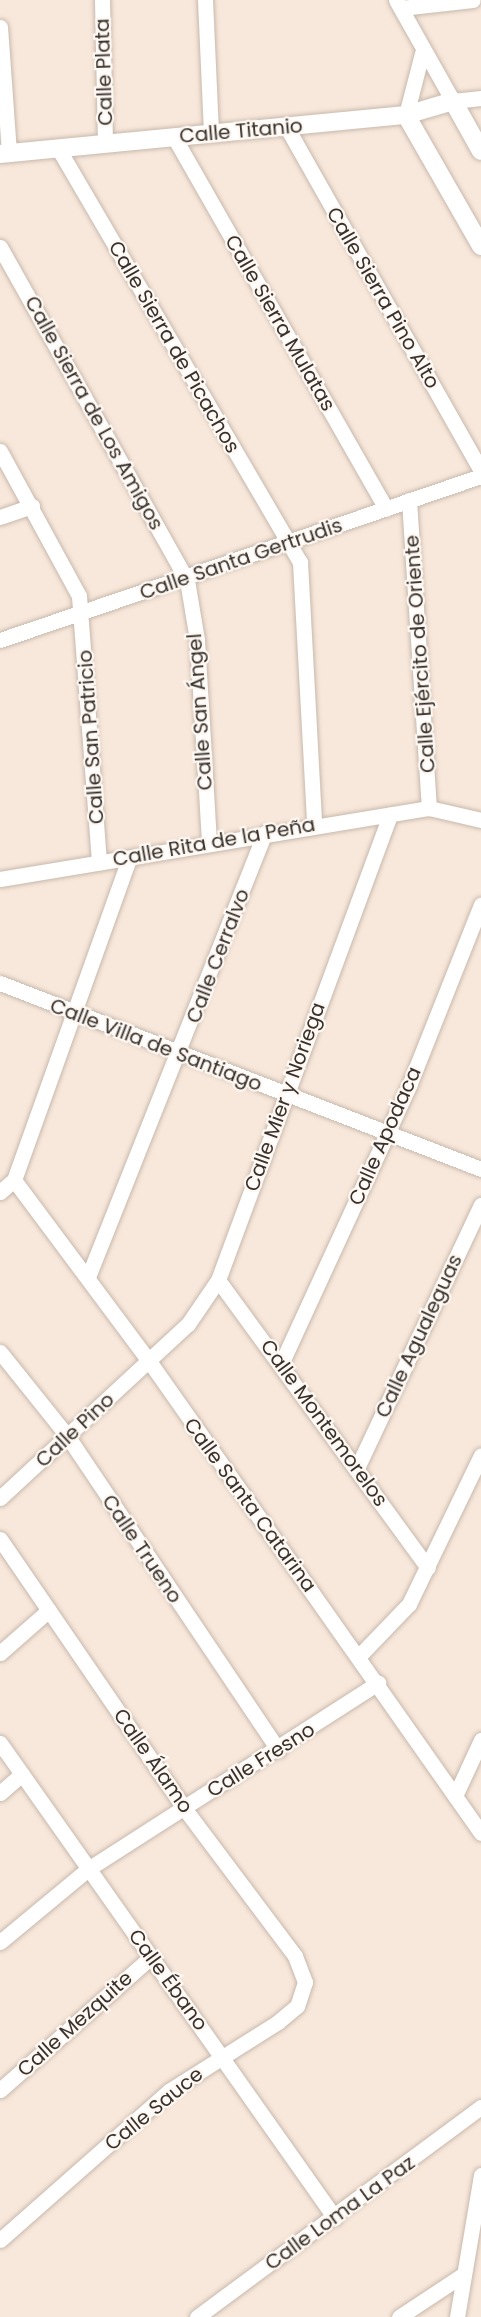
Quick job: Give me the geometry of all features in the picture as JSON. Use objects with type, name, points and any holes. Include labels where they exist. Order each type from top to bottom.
[{"type":"street","name":"Calle Plata","points":[[102,0],[105,144]]},
{"type":"street","points":[[205,0],[211,134]]},
{"type":"street","points":[[474,0],[399,4],[422,53],[481,151]]},
{"type":"street","points":[[0,27],[5,153]]},
{"type":"street","points":[[422,53],[406,115],[481,246]]},
{"type":"street","name":"Calle Titanio","points":[[5,153],[406,115],[453,102],[481,98]]},
{"type":"street","name":"Calle Sierra Pino Alto","points":[[286,126],[481,470]]},
{"type":"street","name":"Calle Sierra Mulatas","points":[[174,137],[386,509]]},
{"type":"street","name":"Calle Sierra de Picachos","points":[[58,148],[293,543],[306,595],[314,824]]},
{"type":"street","name":"Calle Sierra de Los Amigos","points":[[0,247],[187,580]]},
{"type":"street","name":"Calle San Patricio","points":[[0,451],[72,578],[82,613],[99,862]]},
{"type":"street","name":"Calle Santa Gertrudis","points":[[0,640],[187,580],[481,476]]},
{"type":"street","name":"Calle Ejército de Oriente","points":[[409,500],[429,808]]},
{"type":"street","points":[[0,517],[32,506]]},
{"type":"street","name":"Calle San Ángel","points":[[187,580],[197,640],[209,844]]},
{"type":"street","points":[[429,808],[481,820]]},
{"type":"street","name":"Calle Rita de la Peña","points":[[0,879],[314,824],[429,808]]},
{"type":"street","name":"Calle Mier y Noriega","points":[[149,1361],[195,1316],[218,1280],[390,815]]},
{"type":"street","name":"Calle Cerralvo","points":[[87,1277],[181,1054],[265,833]]},
{"type":"street","points":[[0,1192],[15,1180],[129,858]]},
{"type":"street","name":"Calle Apodaca","points":[[281,1364],[386,1135],[481,905]]},
{"type":"street","name":"Calle Villa de Santiago","points":[[0,983],[386,1135],[481,1169]]},
{"type":"street","name":"Calle Santa Catarina","points":[[15,1180],[149,1361],[378,1683],[481,1833]]},
{"type":"street","name":"Calle Agualeguas","points":[[357,1467],[481,1205]]},
{"type":"street","name":"Calle Montemorelos","points":[[218,1280],[357,1467],[428,1568]]},
{"type":"street","name":"Calle Trueno","points":[[0,1352],[68,1437],[278,1750]]},
{"type":"street","name":"Calle Pino","points":[[0,1498],[149,1361]]},
{"type":"street","points":[[359,1656],[393,1624],[428,1568],[481,1455]]},
{"type":"street","name":"Calle Álamo","points":[[0,1539],[184,1808],[296,1956],[305,1982]]},
{"type":"street","points":[[0,1653],[49,1610]]},
{"type":"street","name":"Calle Fresno","points":[[0,1942],[88,1869],[278,1750],[378,1683]]},
{"type":"street","points":[[455,1796],[481,1740]]},
{"type":"street","name":"Calle Ébano","points":[[0,1743],[335,2218]]},
{"type":"street","points":[[0,1793],[22,1774]]},
{"type":"street","name":"Calle Mezquite","points":[[0,2090],[151,1957]]},
{"type":"street","name":"Calle Sauce","points":[[0,2240],[169,2091],[297,2006],[305,1982]]},
{"type":"street","name":"Calle Loma La Paz","points":[[197,2317],[335,2218],[481,2108]]},
{"type":"street","points":[[457,2317],[481,2175]]},
{"type":"street","points":[[399,2317],[464,2274]]}]
